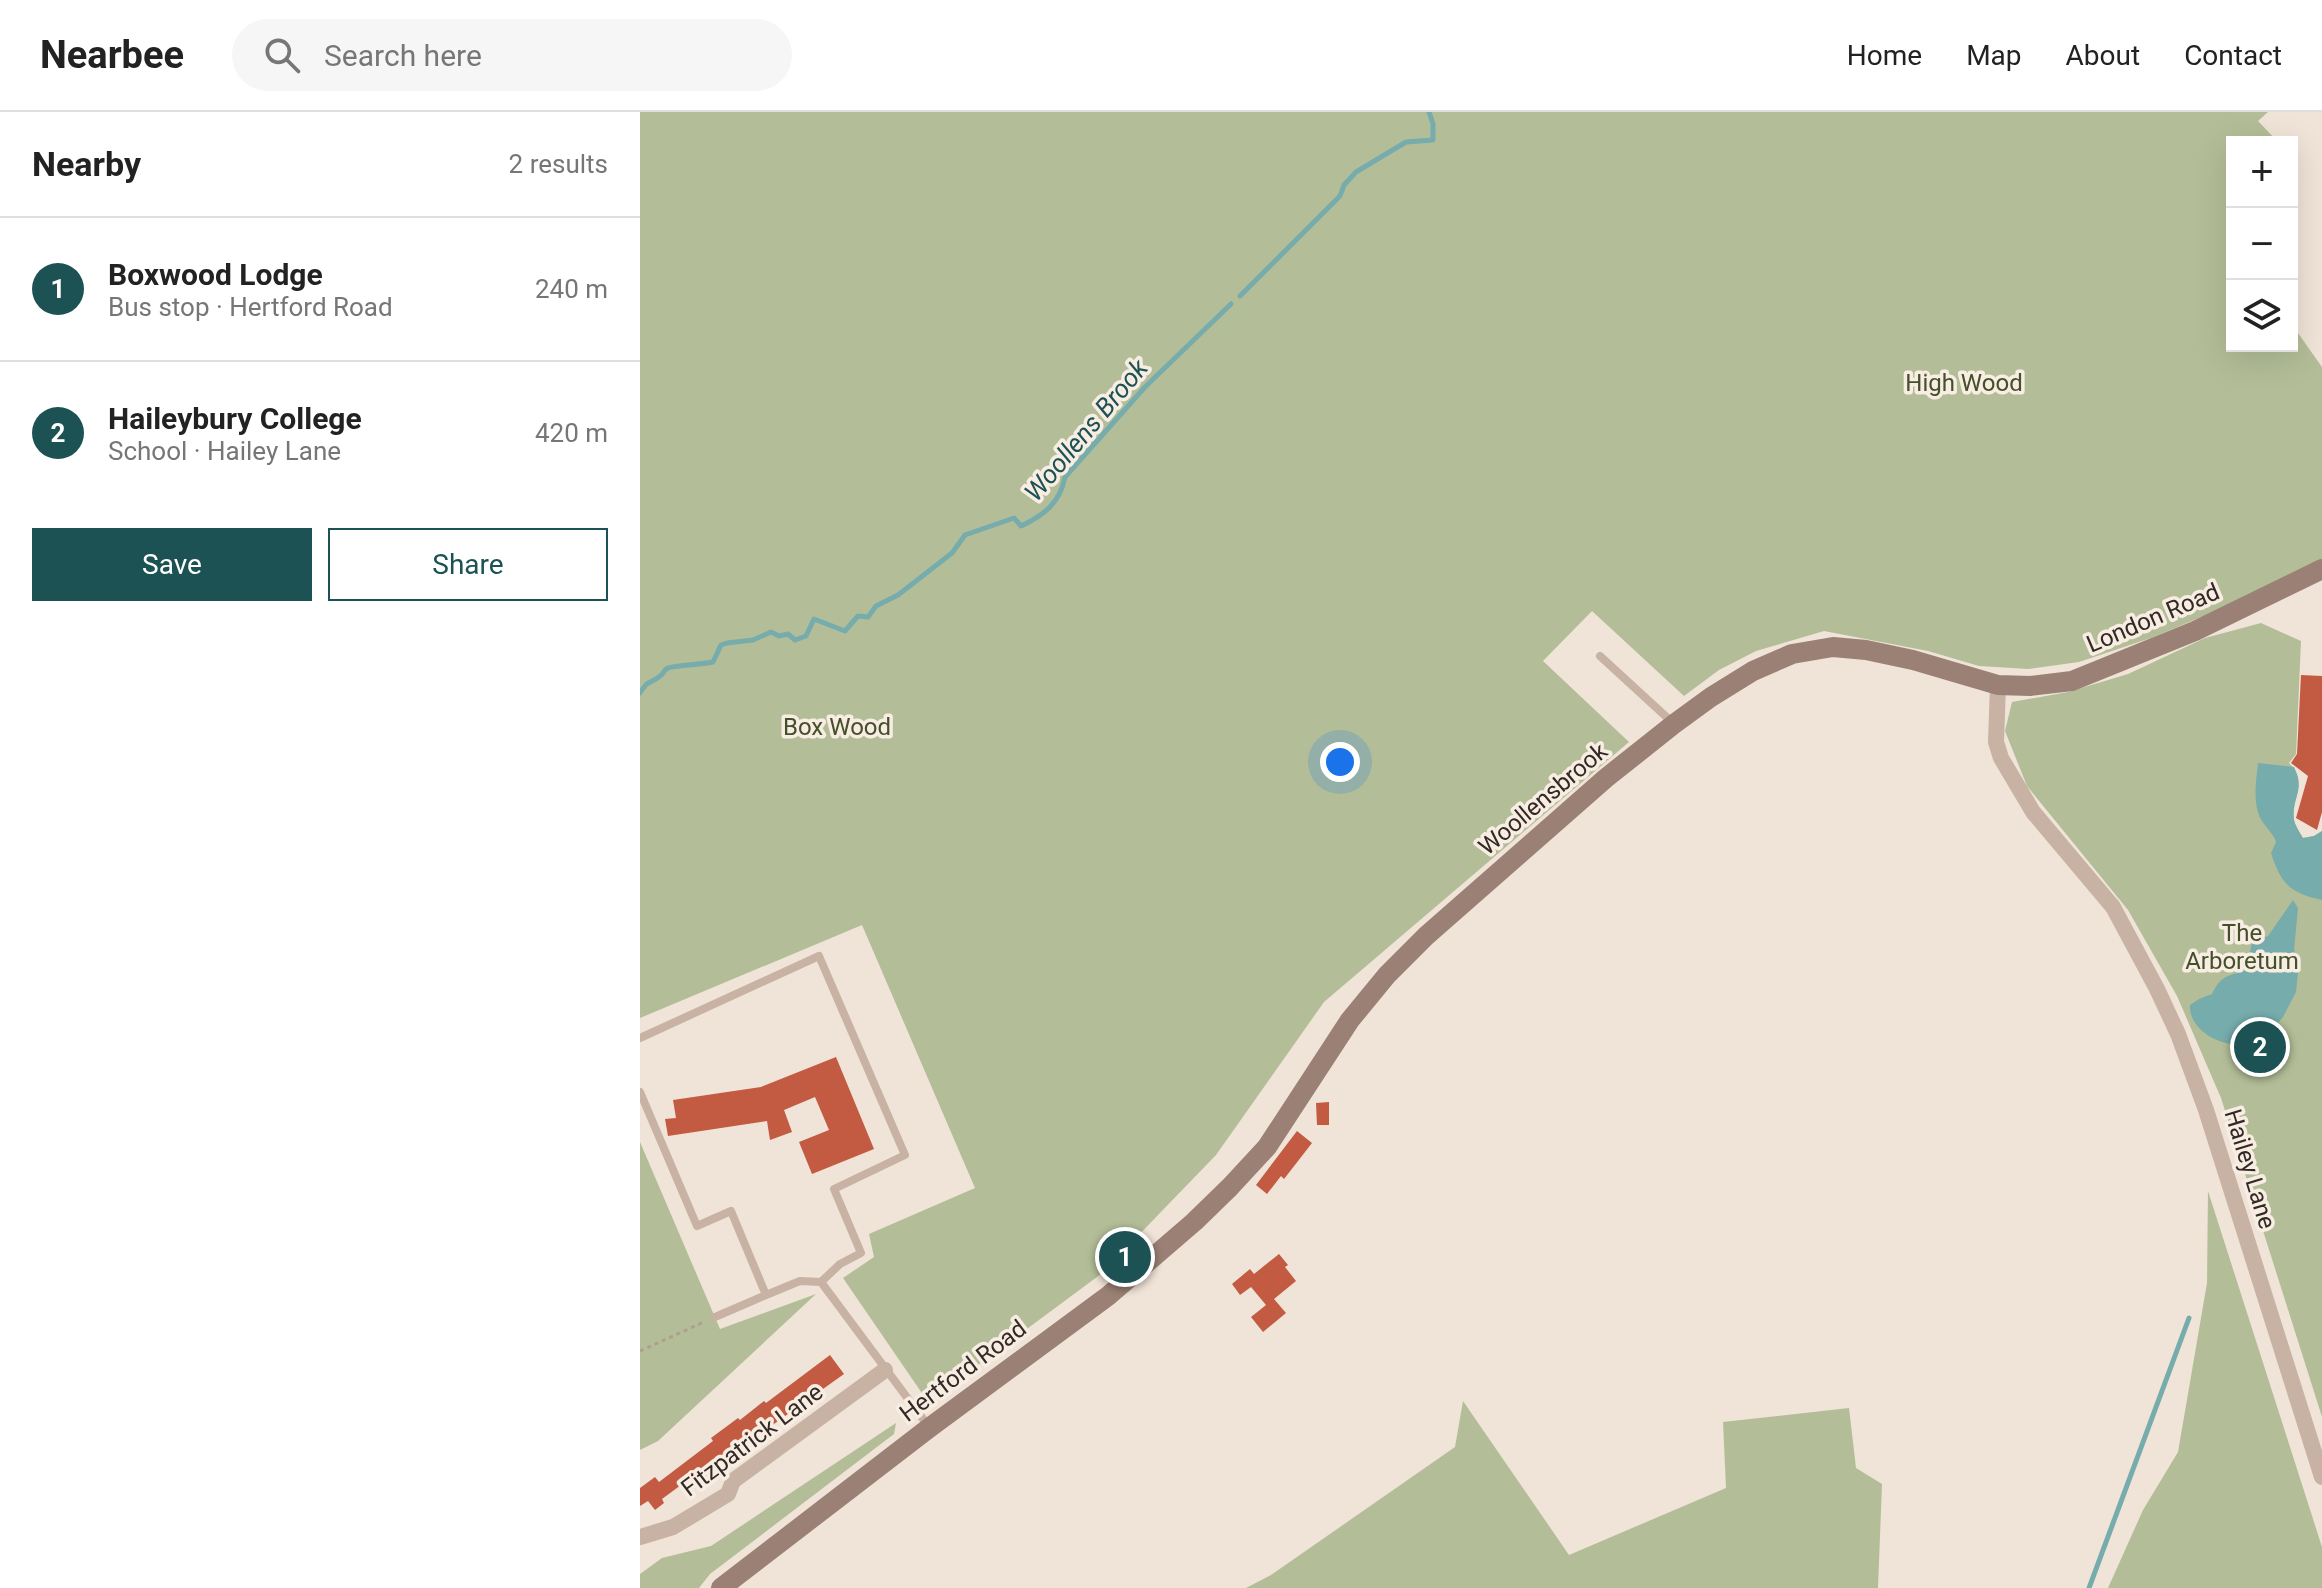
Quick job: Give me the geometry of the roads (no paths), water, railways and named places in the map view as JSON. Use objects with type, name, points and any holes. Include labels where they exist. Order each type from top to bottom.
[{"type":"main road","name":"London Road","points":[[1998,685],[2030,686],[2072,681],[2195,631],[2320,573]]},
{"type":"main road","name":"Woollensbrook","points":[[1230,1187],[1267,1147],[1350,1020],[1387,975],[1426,936],[1606,778],[1674,724],[1753,671],[1792,654],[1833,647],[1897,657],[1998,685]]},
{"type":"main road","name":"Hertford Road","points":[[721,1588],[929,1428],[1108,1296],[1230,1187]]},
{"type":"street","name":"Hailey Lane","points":[[1998,685],[1996,742],[2001,758],[2033,812],[2113,907],[2178,1034],[2206,1110],[2322,1477]]},
{"type":"street","name":"Fitzpatrick Lane","points":[[640,1537],[673,1527],[728,1494],[733,1481],[885,1370]]},
{"type":"lane","points":[[1600,656],[1674,724]]},
{"type":"lane","points":[[640,1038],[819,956],[905,1155],[834,1189],[861,1253],[840,1264],[821,1282],[800,1281],[715,1317]]},
{"type":"lane","points":[[640,1092],[697,1226],[731,1211],[766,1295]]},
{"type":"lane","points":[[821,1282],[929,1428]]},
{"type":"water","points":[[2258,763],[2294,767],[2299,783],[2295,824],[2303,838],[2322,831],[2322,900],[2294,890],[2279,872],[2271,853],[2276,842],[2257,808]]},
{"type":"water","points":[[2293,900],[2298,908],[2294,950],[2299,964],[2296,992],[2283,1017],[2268,1034],[2259,1034],[2251,1041],[2240,1044],[2229,1044],[2206,1034],[2197,1026],[2190,1005],[2212,994],[2224,978],[2252,968],[2252,942],[2268,936]]},
{"type":"waterway","name":"Woollens Brook","points":[[1240,296],[1340,196],[1344,185],[1356,172],[1406,142],[1433,140],[1429,112]]},
{"type":"waterway","name":"Woollens Brook","points":[[640,693],[668,668],[713,662],[721,645],[727,643],[753,640],[771,632],[779,636],[788,634],[795,640],[806,636],[814,619],[845,631],[858,616],[868,617],[876,606],[898,595],[952,553],[965,535],[1014,518],[1021,526],[1037,517],[1055,501],[1065,477],[1145,387],[1231,304]]},
{"type":"waterway","points":[[2089,1588],[2189,1318]]},
{"type":"place","name":"Haileybury College","points":[[2260,1047]]},
{"type":"place","name":"Boxwood Lodge","points":[[1125,1257]]},
{"type":"park label","name":"High Wood","points":[[1964,383]]},
{"type":"park label","name":"Box Wood","points":[[837,727]]},
{"type":"park label","name":"The Arboretum","points":[[2242,947]]}]
